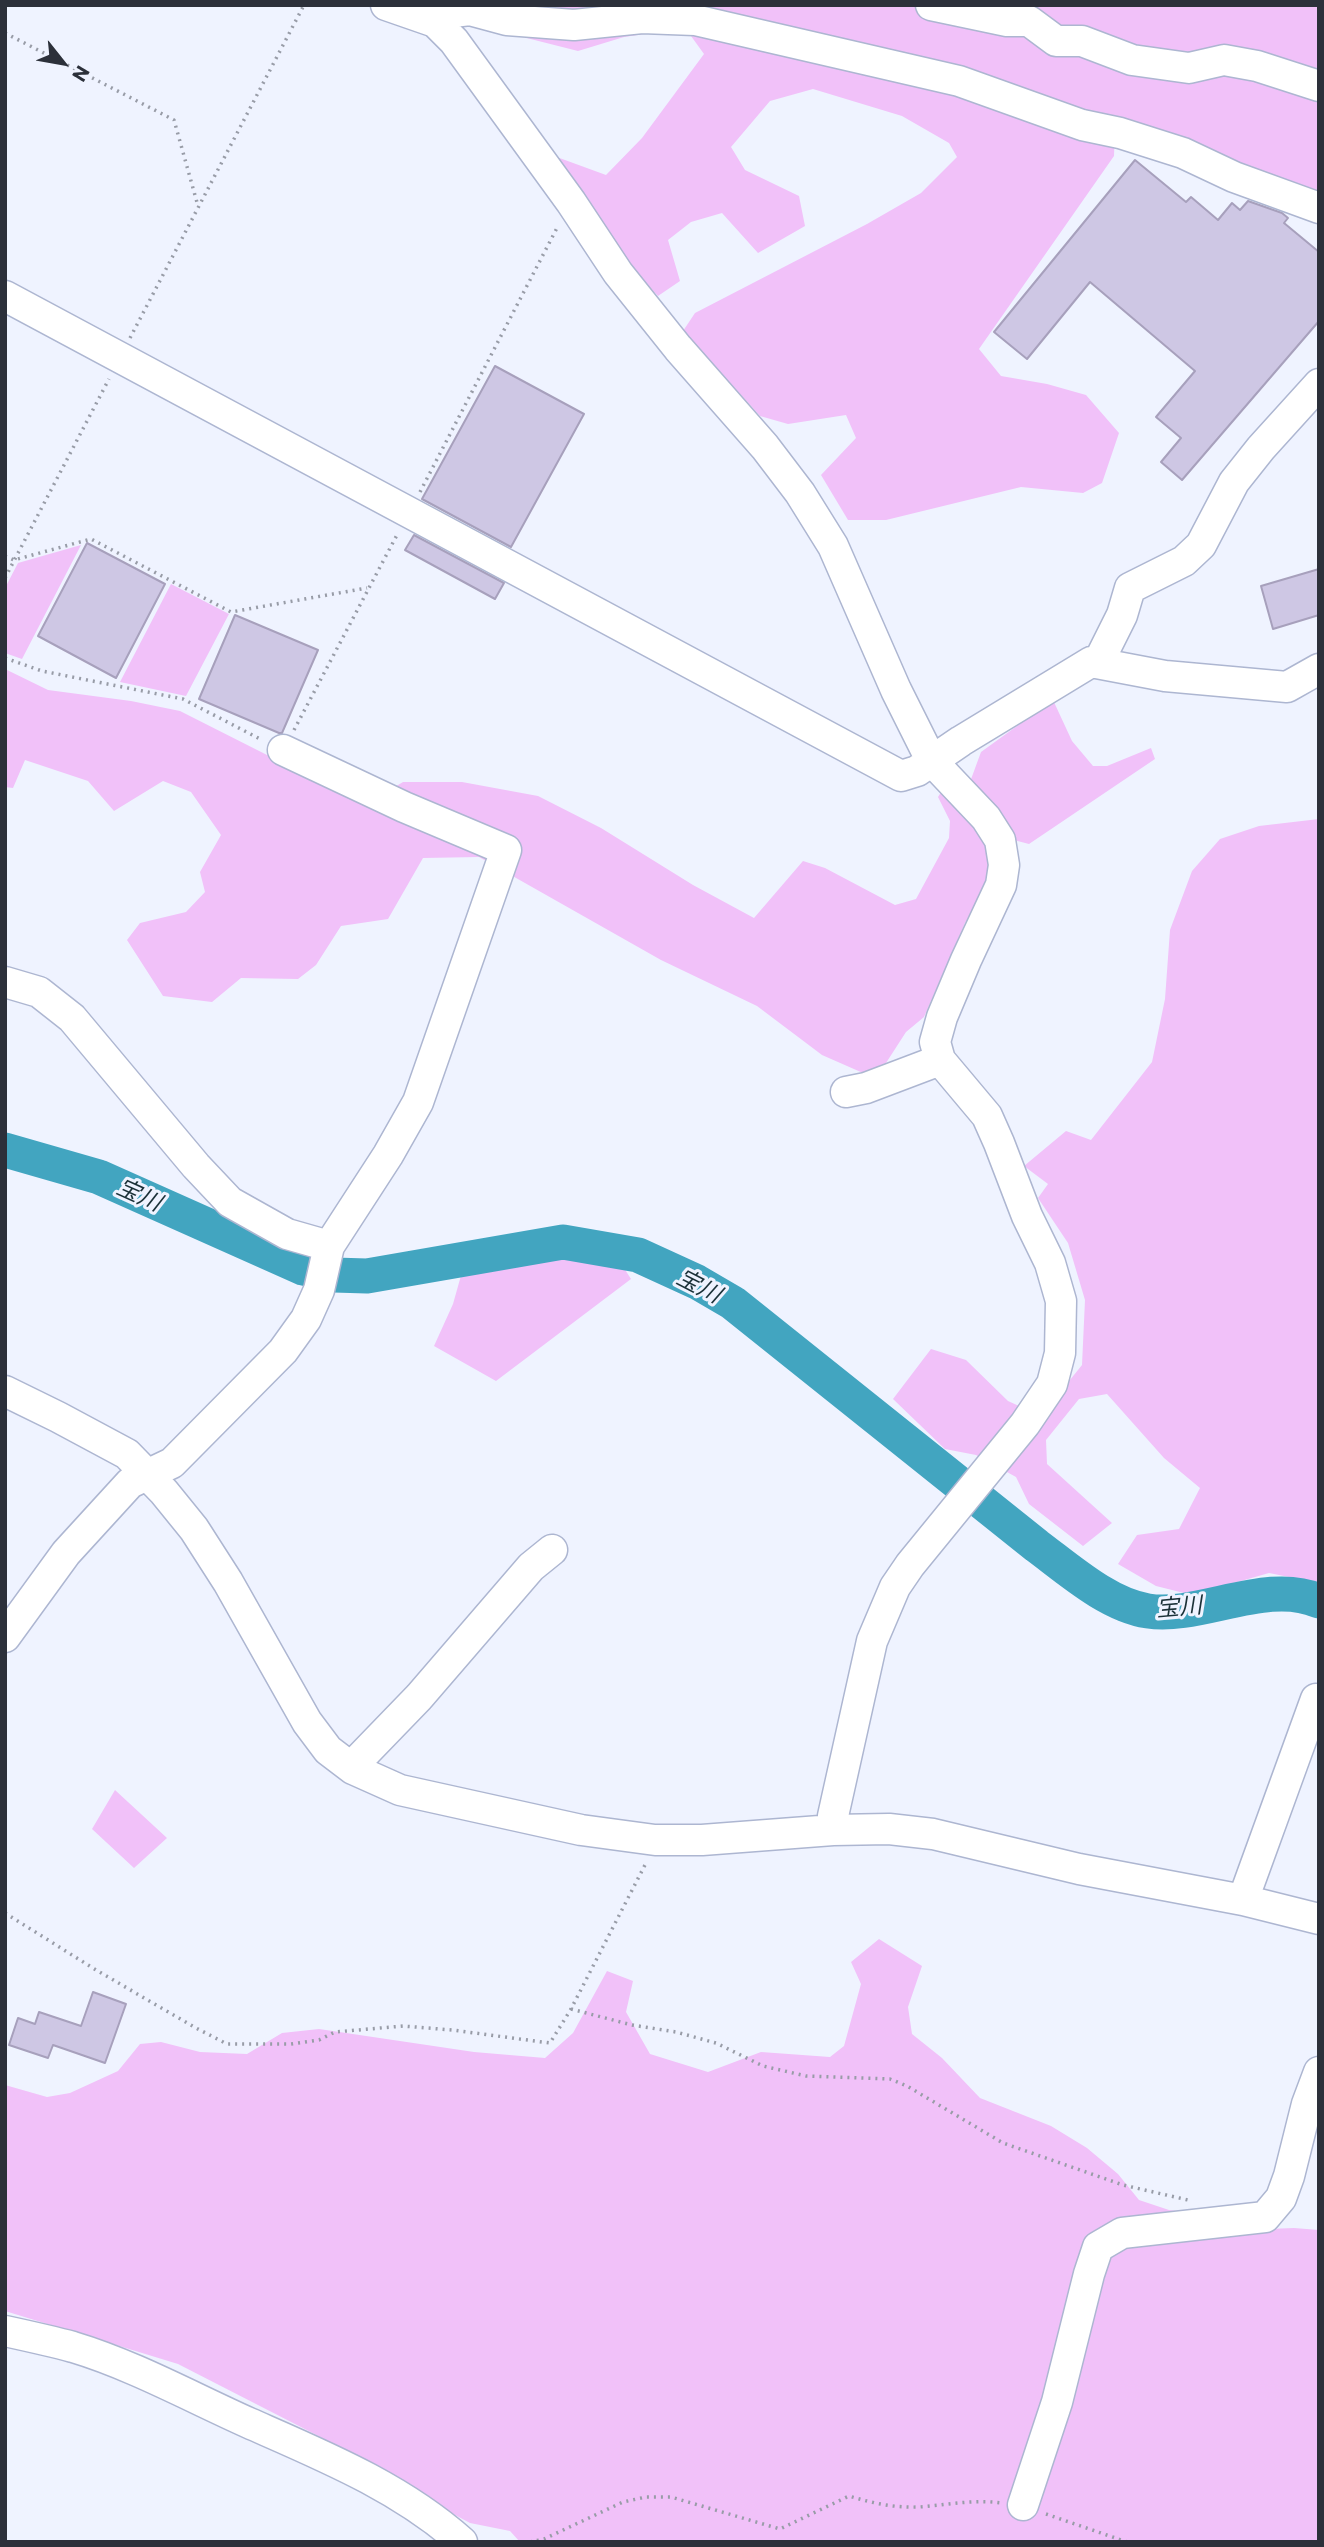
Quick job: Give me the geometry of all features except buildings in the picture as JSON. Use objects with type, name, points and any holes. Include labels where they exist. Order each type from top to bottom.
[{"type":"street","points":[[386,5],[435,22],[454,41],[571,202],[618,273],[678,348],[765,447],[800,493],[833,547],[896,690],[931,760],[986,818],[1000,840],[1004,865],[1001,885],[943,1017],[935,1042],[940,1060],[986,1116],[1027,1216],[1051,1263],[1061,1301],[1060,1353],[1052,1384],[1025,1424],[902,1576],[872,1641],[833,1816],[833,1830]]},
{"type":"street","points":[[931,5],[1007,21],[1029,21],[1056,41],[1082,41],[1132,60],[1189,68],[1224,60],[1256,66],[1319,86]]},
{"type":"street","points":[[435,22],[444,13],[470,10],[507,20],[574,25],[642,18],[695,20],[959,81],[1082,125],[1120,133],[1183,153],[1234,177],[1319,208]]},
{"type":"street","points":[[5,296],[901,776],[917,771],[1091,662],[1165,676],[1287,687],[1319,668]]},
{"type":"street","points":[[1098,663],[1122,615],[1130,588],[1184,561],[1201,545],[1234,482],[1319,384]]},
{"type":"street","points":[[5,1637],[66,1553],[130,1483],[172,1463],[283,1351],[306,1319],[318,1290],[329,1246],[388,1155],[418,1102],[506,850],[404,807],[283,750]]},
{"type":"street","points":[[5,982],[39,992],[72,1018],[196,1166],[230,1202],[288,1234],[329,1246]]},
{"type":"street","points":[[846,1092],[866,1088],[940,1060]]},
{"type":"street","points":[[5,1391],[127,1454],[164,1492],[194,1529],[228,1582],[307,1722],[328,1750],[353,1769],[400,1790],[581,1830],[654,1840],[702,1840],[833,1830],[889,1829],[933,1834],[1079,1870],[1243,1900],[1319,1919]]},
{"type":"street","points":[[353,1769],[531,1567],[552,1550]]},
{"type":"street","points":[[1243,1900],[1316,1699]]},
{"type":"street","points":[[1023,2505],[1057,2402],[1098,2247],[1122,2233],[1265,2217],[1281,2199],[1307,2104],[1319,2073]]},
{"type":"street","points":[[5,2331],[74,2348],[125,2367],[268,2431],[393,2490],[433,2517],[462,2542]]},
{"type":"path","points":[[5,578],[304,5]]},
{"type":"path","points":[[5,33],[174,120],[199,208]]},
{"type":"path","points":[[5,658],[42,671],[183,699],[283,750],[571,202]]},
{"type":"path","points":[[5,556],[14,561],[91,539],[231,612],[368,588]]},
{"type":"path","points":[[5,1913],[96,1970],[227,2044],[291,2044],[319,2040],[335,2032],[403,2026],[550,2043],[571,2010],[653,1850],[654,1840]]},
{"type":"path","points":[[571,2010],[716,2043],[763,2066],[806,2076],[890,2080],[907,2086],[1003,2143],[1122,2185],[1200,2203]]},
{"type":"path","points":[[530,2542],[544,2539],[623,2502],[646,2497],[671,2497],[779,2529],[849,2496],[879,2505],[918,2507],[986,2501],[1023,2505],[1127,2542]]},
{"type":"shaded area","points":[[465,5],[1319,5],[1319,201],[1115,126],[1114,156],[979,349],[1001,376],[1047,384],[1086,395],[1119,433],[1102,483],[1083,493],[1021,487],[886,520],[848,520],[821,475],[856,438],[846,415],[788,424],[760,416],[683,331],[695,313],[921,193],[957,157],[949,143],[902,116],[813,89],[770,101],[731,147],[745,170],[799,196],[805,226],[758,253],[722,213],[691,222],[668,240],[680,281],[658,296],[626,262],[554,156],[606,175],[642,138],[704,54],[691,36],[665,31],[624,37],[578,51],[495,30]]},
{"type":"shaded area","points":[[81,545],[22,659],[5,653],[5,588],[18,563]]},
{"type":"shaded area","points":[[171,584],[229,614],[186,696],[120,682]]},
{"type":"shaded area","points":[[5,669],[48,690],[131,701],[180,711],[271,757],[375,799],[403,782],[462,782],[538,796],[601,828],[693,885],[754,918],[803,861],[825,868],[895,905],[916,899],[949,838],[950,821],[938,797],[943,789],[970,782],[981,752],[1053,700],[1072,741],[1093,766],[1107,766],[1151,748],[1155,759],[1029,844],[1010,839],[965,923],[924,1017],[906,1032],[886,1063],[863,1073],[822,1055],[757,1006],[661,960],[479,857],[423,858],[388,919],[341,926],[316,965],[298,979],[241,978],[212,1002],[163,996],[127,940],[140,923],[186,912],[205,892],[200,872],[221,835],[191,792],[163,781],[114,811],[88,781],[25,760],[13,788],[5,787]]},
{"type":"shaded area","points":[[1319,819],[1319,1583],[1269,1573],[1192,1595],[1156,1586],[1118,1564],[1137,1535],[1179,1529],[1200,1488],[1164,1458],[1107,1394],[1079,1399],[1046,1440],[1047,1464],[1112,1523],[1083,1546],[1029,1504],[1016,1477],[976,1455],[945,1449],[893,1399],[931,1349],[966,1360],[1008,1401],[1041,1416],[1082,1365],[1085,1300],[1068,1243],[1038,1198],[1048,1184],[1024,1166],[1066,1131],[1091,1140],[1152,1062],[1165,999],[1170,930],[1192,871],[1220,839],[1259,826]]},
{"type":"shaded area","points":[[570,1257],[624,1268],[631,1279],[496,1381],[434,1346],[453,1304],[462,1272]]},
{"type":"shaded area","points":[[115,1790],[167,1838],[134,1868],[92,1829]]},
{"type":"shaded area","points":[[879,1939],[922,1966],[908,2007],[912,2034],[942,2058],[980,2098],[1051,2126],[1087,2148],[1118,2174],[1139,2200],[1169,2210],[1216,2215],[1241,2230],[1319,2230],[1319,2542],[520,2542],[510,2531],[470,2523],[429,2501],[375,2465],[178,2364],[5,2311],[5,2085],[47,2097],[70,2093],[118,2071],[140,2044],[161,2042],[200,2052],[247,2054],[282,2033],[319,2029],[474,2052],[545,2058],[573,2033],[607,1971],[633,1981],[626,2012],[650,2054],[708,2072],[761,2052],[830,2057],[844,2046],[861,1984],[851,1962]]},
{"type":"waterway","name":"宝川","points":[[5,1150],[99,1177],[303,1268],[334,1275],[367,1276],[563,1242],[638,1255],[697,1282],[733,1303],[1037,1546],[1089,1585],[1118,1602],[1148,1611],[1168,1612],[1278,1594],[1299,1595],[1319,1601]]}]
